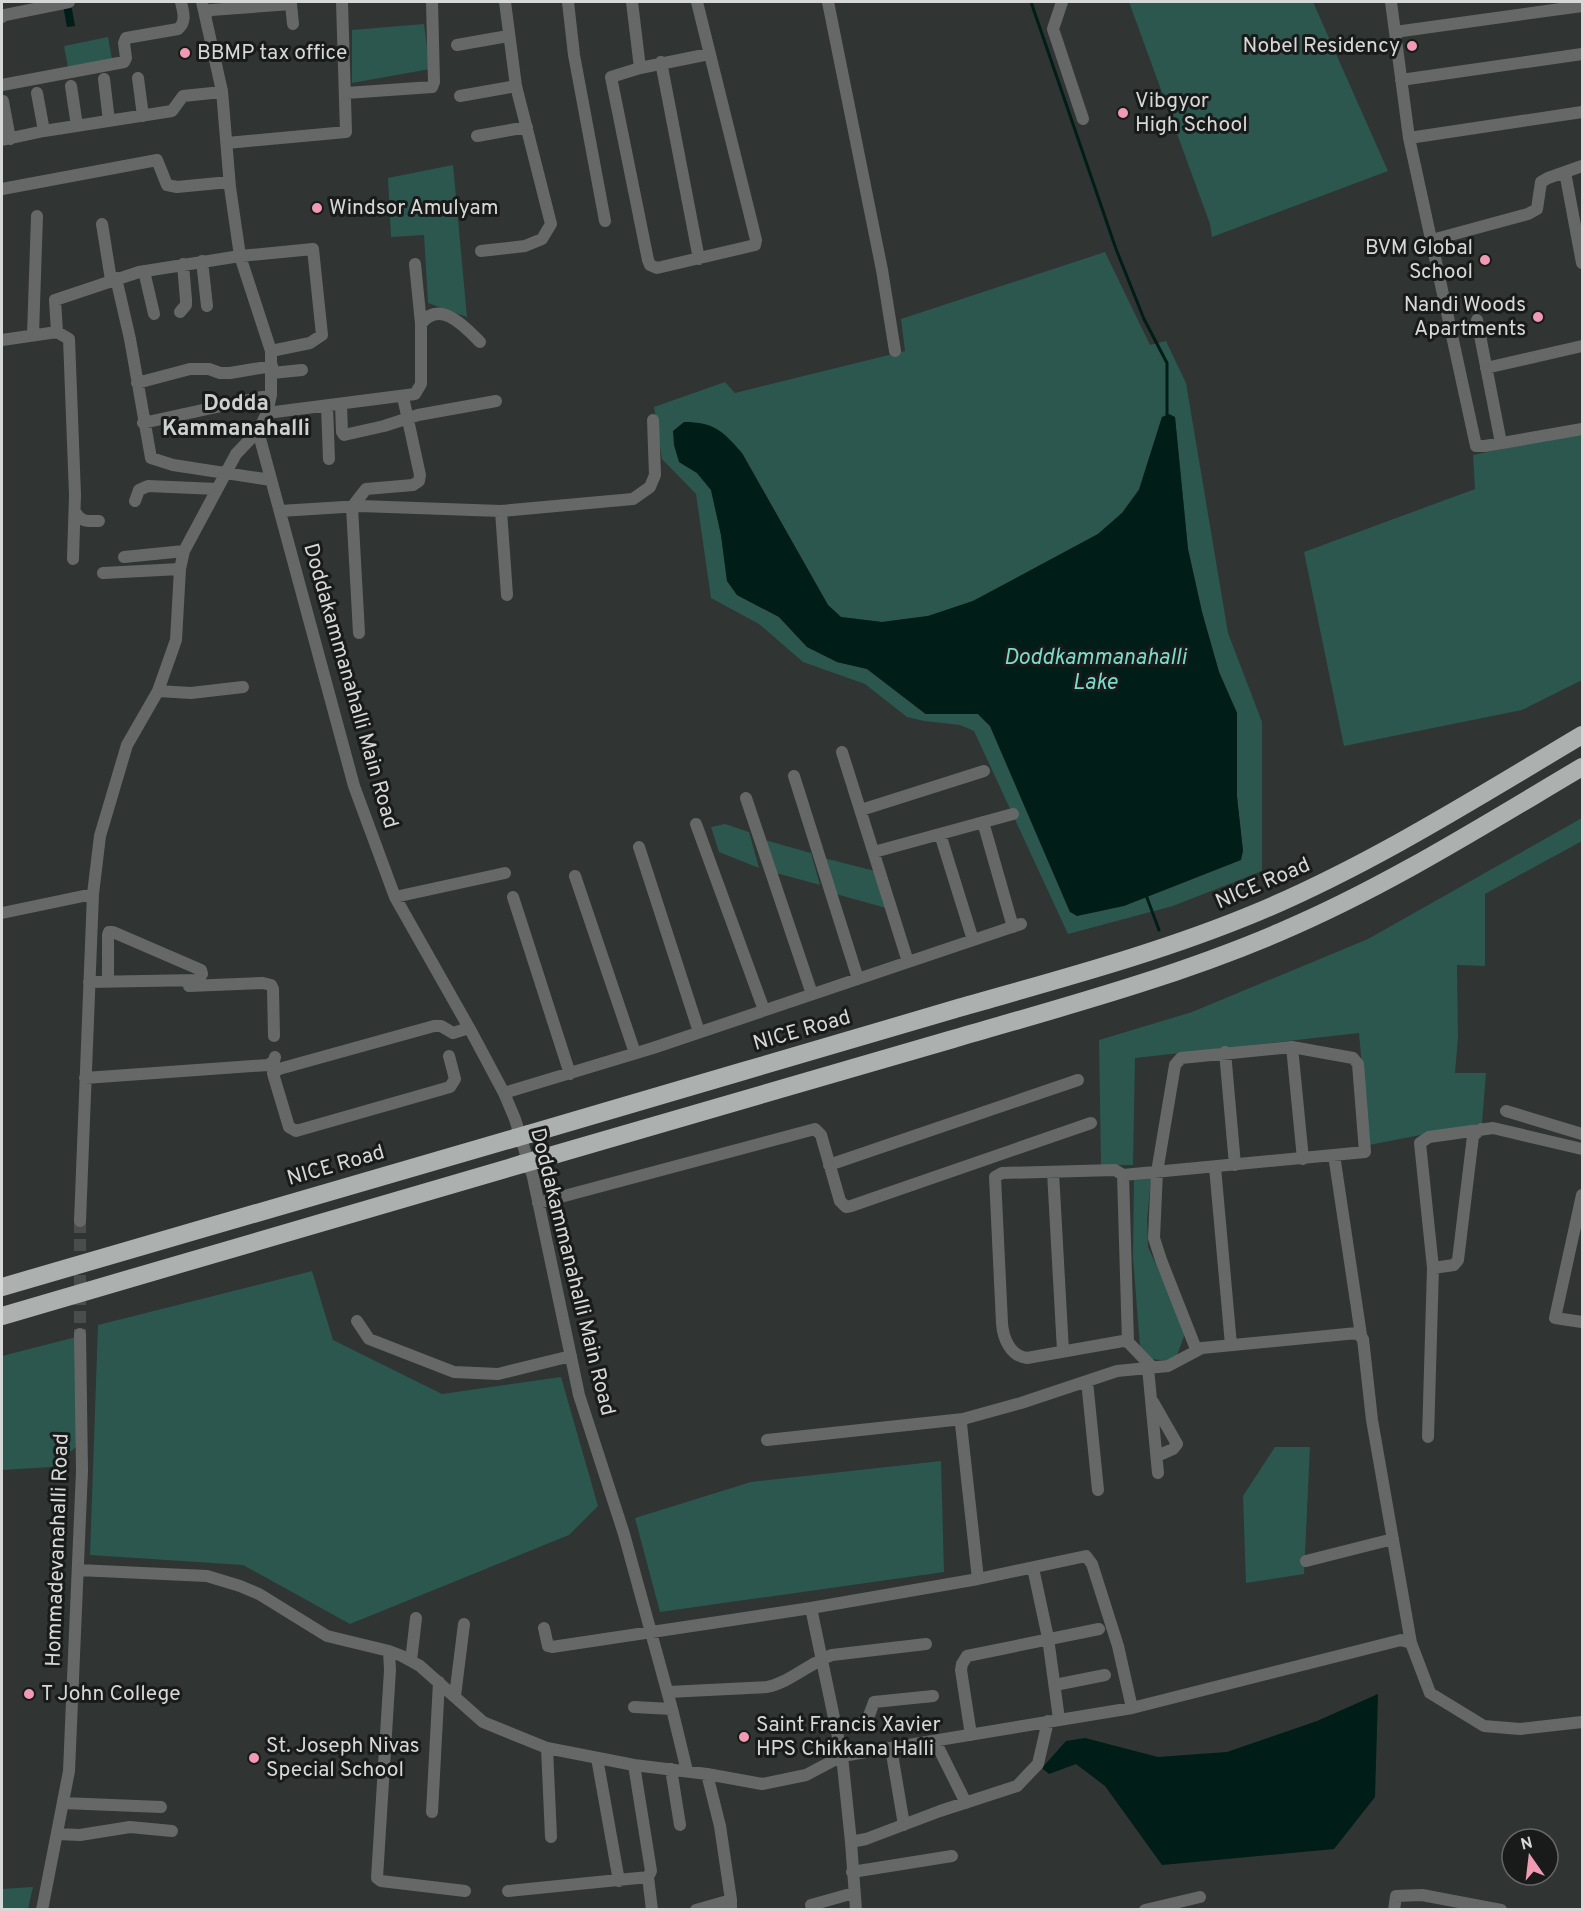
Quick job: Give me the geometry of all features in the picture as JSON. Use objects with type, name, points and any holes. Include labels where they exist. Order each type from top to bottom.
[{"type":"highway","name":"NICE Road","points":[[2,1287],[1175,943],[1258,912],[1322,884],[1456,811],[1582,735]]},
{"type":"highway","points":[[2,1316],[1032,1016],[1189,968],[1320,915],[1452,844],[1582,767]]},
{"type":"street","points":[[2,17],[69,2]]},
{"type":"street","points":[[2,86],[124,62],[126,38],[178,29],[182,26],[184,18],[181,2]]},
{"type":"street","points":[[227,143],[346,132],[342,2]]},
{"type":"street","points":[[346,93],[432,87],[434,82],[432,2]]},
{"type":"street","points":[[481,251],[525,246],[542,239],[552,224],[516,86],[505,2]]},
{"type":"street","points":[[568,2],[574,55],[605,221]]},
{"type":"street","points":[[632,2],[640,68]]},
{"type":"street","points":[[696,2],[756,240],[755,245],[751,247],[657,268],[650,265],[648,260],[612,77],[661,62],[709,54]]},
{"type":"street","points":[[828,2],[881,264],[895,351]]},
{"type":"street","points":[[1062,2],[1053,29],[1083,119]]},
{"type":"street","points":[[1391,2],[1409,138],[1476,446],[1582,429]]},
{"type":"street","points":[[80,1221],[93,894],[100,836],[127,745],[158,691],[176,640],[180,569],[184,551],[236,454],[258,431],[267,413],[271,395],[271,351],[240,256],[229,182],[222,92],[204,8],[211,10],[291,4],[293,24]]},
{"type":"street","points":[[1395,32],[1582,6]]},
{"type":"street","points":[[457,45],[508,36]]},
{"type":"street","points":[[1401,80],[1582,54]]},
{"type":"street","points":[[661,62],[699,259]]},
{"type":"street","points":[[138,78],[143,116]]},
{"type":"street","points":[[104,79],[109,121]]},
{"type":"street","points":[[72,86],[77,126]]},
{"type":"street","points":[[460,96],[516,86]]},
{"type":"street","points":[[3,101],[6,139],[172,111],[183,96],[222,92]]},
{"type":"street","points":[[37,93],[44,131]]},
{"type":"street","points":[[1409,138],[1582,112]]},
{"type":"street","points":[[477,136],[527,127]]},
{"type":"street","points":[[2,189],[157,160],[166,185],[177,187],[229,182]]},
{"type":"street","points":[[1432,240],[1528,214],[1537,209],[1541,182],[1582,166]]},
{"type":"street","points":[[1565,172],[1582,263]]},
{"type":"street","points":[[33,335],[37,216]]},
{"type":"street","points":[[102,224],[130,339],[151,458],[173,465],[271,480]]},
{"type":"street","points":[[57,332],[55,300],[114,279],[144,271],[202,261],[313,249],[322,335],[310,343],[271,351]]},
{"type":"street","points":[[202,261],[207,306]]},
{"type":"street","points":[[180,312],[186,305],[183,264]]},
{"type":"street","points":[[267,413],[415,394],[421,384],[421,324],[415,264]]},
{"type":"street","points":[[144,271],[154,314]]},
{"type":"street","points":[[421,324],[425,318],[432,315],[450,315],[480,342]]},
{"type":"street","points":[[1477,320],[1501,443]]},
{"type":"street","points":[[2,340],[57,332],[69,339],[74,424],[73,558]]},
{"type":"street","points":[[1486,368],[1582,346]]},
{"type":"street","points":[[137,383],[190,369],[209,369],[220,373],[272,369],[302,370]]},
{"type":"street","points":[[143,423],[271,395]]},
{"type":"street","points":[[359,633],[352,507],[366,489],[413,485],[419,481],[420,475],[403,397]]},
{"type":"street","points":[[341,405],[344,435],[408,418],[496,401]]},
{"type":"street","points":[[327,406],[329,459]]},
{"type":"street","points":[[280,511],[352,507],[501,511],[633,499],[650,487],[655,475],[653,420]]},
{"type":"street","name":"Doddakammanahalli Main Road","points":[[258,431],[354,786],[395,897],[504,1093],[518,1128],[538,1203],[579,1395],[624,1534],[668,1692],[687,1771]]},
{"type":"street","points":[[135,501],[139,490],[148,486],[217,489]]},
{"type":"street","points":[[501,511],[507,595]]},
{"type":"street","points":[[75,512],[84,521],[99,521]]},
{"type":"street","points":[[124,558],[184,551]]},
{"type":"street","points":[[103,573],[180,569]]},
{"type":"street","points":[[158,691],[191,693],[243,687]]},
{"type":"street","points":[[842,753],[908,962]]},
{"type":"street","points":[[861,810],[984,771]]},
{"type":"street","points":[[794,776],[858,979]]},
{"type":"street","points":[[746,798],[812,994]]},
{"type":"street","points":[[874,852],[1013,814]]},
{"type":"street","points":[[504,1093],[635,1053],[1017,925],[983,822]]},
{"type":"street","points":[[696,824],[764,1010]]},
{"type":"street","points":[[940,834],[973,940]]},
{"type":"street","points":[[639,847],[699,1032]]},
{"type":"street","points":[[395,897],[505,873]]},
{"type":"street","points":[[575,876],[635,1053]]},
{"type":"street","points":[[2,913],[93,894]]},
{"type":"street","points":[[513,897],[570,1074]]},
{"type":"street","points":[[89,985],[108,981],[198,980],[202,974],[201,970],[113,932],[108,935],[108,981]]},
{"type":"street","points":[[89,985],[267,984],[273,989],[274,1036]]},
{"type":"street","points":[[449,1056],[455,1080],[450,1087],[296,1131],[289,1127],[273,1073],[279,1069],[434,1026],[441,1026],[453,1033],[469,1028]]},
{"type":"street","points":[[1292,1047],[1303,1159]]},
{"type":"street","points":[[1128,1342],[1118,1341],[1022,1358],[1010,1348],[1004,1337],[1002,1323],[994,1193],[994,1181],[998,1174],[1115,1170],[1123,1175],[1157,1172],[1215,1167],[1303,1159],[1365,1152],[1358,1064],[1353,1058],[1292,1047],[1181,1059],[1175,1065],[1157,1172],[1154,1238],[1196,1349]]},
{"type":"street","points":[[1224,1053],[1235,1165]]},
{"type":"street","points":[[86,1078],[268,1065],[274,1061],[274,1057]]},
{"type":"street","points":[[829,1165],[1078,1080]]},
{"type":"street","points":[[1506,1111],[1582,1134]]},
{"type":"street","points":[[538,1203],[815,1129],[821,1135],[840,1201],[846,1207],[1091,1124]]},
{"type":"street","points":[[1428,1437],[1433,1268],[1420,1143],[1429,1137],[1493,1128],[1582,1149]]},
{"type":"street","points":[[1433,1268],[1454,1265],[1458,1260],[1473,1136],[1481,1129]]},
{"type":"street","points":[[1334,1155],[1363,1339],[1372,1420],[1411,1643],[1430,1693],[1484,1726],[1520,1729],[1582,1722]]},
{"type":"street","points":[[1215,1167],[1231,1345]]},
{"type":"street","points":[[1053,1172],[1063,1351]]},
{"type":"street","points":[[1123,1175],[1128,1342],[1150,1368],[1158,1473]]},
{"type":"street","points":[[1582,1195],[1555,1318],[1582,1322]]},
{"type":"street","points":[[357,1321],[369,1339],[454,1372],[506,1373],[571,1356]]},
{"type":"street","points":[[767,1440],[963,1419],[1124,1369],[1150,1368],[1174,1363],[1196,1349],[1352,1333],[1361,1335]]},
{"type":"street","name":"Hommadevanahalli Road","points":[[42,1910],[69,1771],[82,1471],[80,1334]]},
{"type":"street","points":[[1087,1381],[1098,1490]]},
{"type":"street","points":[[1151,1399],[1177,1444],[1173,1449],[1156,1456]]},
{"type":"street","points":[[963,1419],[961,1424],[978,1579]]},
{"type":"street","points":[[1306,1561],[1393,1539]]},
{"type":"street","points":[[544,1628],[548,1646],[552,1647],[811,1608],[978,1579],[1086,1556],[1090,1559],[1118,1646],[1132,1708]]},
{"type":"street","points":[[851,1842],[866,1839],[1017,1786],[1038,1764],[1054,1720],[1055,1685],[1048,1638],[1033,1568]]},
{"type":"street","points":[[78,1570],[207,1576],[240,1586],[259,1593],[327,1636],[389,1651],[411,1661],[439,1682],[483,1722],[547,1748],[634,1766],[687,1771],[762,1784],[806,1776],[842,1756],[1132,1708],[1401,1641],[1411,1643]]},
{"type":"street","points":[[811,1608],[842,1756],[856,1910]]},
{"type":"street","points":[[411,1661],[416,1618]]},
{"type":"street","points":[[455,1696],[464,1624]]},
{"type":"street","points":[[970,1735],[961,1670],[964,1660],[972,1654],[1100,1629]]},
{"type":"street","points":[[668,1692],[774,1686],[832,1655],[926,1644]]},
{"type":"street","points":[[389,1651],[390,1679],[377,1878],[381,1881],[465,1891]]},
{"type":"street","points":[[1055,1685],[1105,1675]]},
{"type":"street","points":[[432,1812],[439,1682]]},
{"type":"street","points":[[836,1729],[867,1721],[874,1702],[933,1695]]},
{"type":"street","points":[[634,1707],[672,1709]]},
{"type":"street","points":[[935,1741],[966,1803]]},
{"type":"street","points":[[547,1748],[551,1837]]},
{"type":"street","points":[[891,1748],[904,1825]]},
{"type":"street","points":[[597,1758],[619,1881]]},
{"type":"street","points":[[634,1766],[651,1870],[648,1876],[652,1910]]},
{"type":"street","points":[[671,1769],[680,1825]]},
{"type":"street","points":[[696,1910],[731,1905],[720,1826],[707,1774]]},
{"type":"street","points":[[63,1803],[161,1807]]},
{"type":"street","points":[[57,1834],[81,1835],[130,1827],[172,1831]]},
{"type":"street","points":[[852,1872],[952,1856]]},
{"type":"street","points":[[508,1891],[619,1881],[648,1876]]},
{"type":"street","points":[[811,1905],[854,1893]]},
{"type":"street","points":[[1394,1910],[1396,1896],[1422,1895],[1501,1910]]},
{"type":"street","points":[[1145,1910],[1200,1897]]},
{"type":"shaded area","points":[[1129,2],[1313,2],[1388,171],[1212,237],[1210,224]]},
{"type":"shaded area","points":[[424,24],[430,69],[352,83],[352,30]]},
{"type":"shaded area","points":[[108,37],[112,59],[68,67],[64,46]]},
{"type":"shaded area","points":[[453,165],[467,317],[428,303],[424,235],[391,237],[388,178]]},
{"type":"shaded area","points":[[1105,252],[1150,345],[1166,341],[1186,383],[1228,633],[1262,722],[1262,871],[1173,906],[1068,934],[974,731],[960,725],[907,717],[865,684],[803,662],[759,624],[711,598],[696,494],[662,459],[654,407],[725,382],[735,393],[905,351],[901,319]],"holes":[[[1162,417],[1175,417],[1188,549],[1202,612],[1219,672],[1237,713],[1237,797],[1243,851],[1070,912],[990,726],[977,713],[925,714],[867,669],[837,662],[807,647],[779,617],[737,595],[727,581],[721,535],[711,490],[697,473],[679,462],[742,453],[828,605],[841,617],[882,622],[928,616],[973,601],[1098,534],[1122,513],[1139,489]]]},
{"type":"shaded area","points":[[1582,433],[1582,680],[1522,710],[1344,746],[1304,552],[1475,489],[1473,455]]},
{"type":"shaded area","points":[[1582,818],[1582,841],[1485,894],[1485,966],[1457,965],[1458,1037],[1455,1073],[1486,1073],[1482,1123],[1369,1145],[1359,1033],[1135,1058],[1133,1165],[1101,1165],[1099,1040],[1192,1012],[1368,939]]},
{"type":"shaded area","points":[[725,824],[749,832],[759,868],[719,852],[711,827]]},
{"type":"shaded area","points":[[765,840],[811,853],[820,885],[776,873]]},
{"type":"shaded area","points":[[824,858],[875,871],[886,908],[836,894]]},
{"type":"shaded area","points":[[1151,1178],[1147,1221],[1148,1247],[1186,1331],[1177,1355],[1168,1361],[1152,1359],[1140,1346],[1133,1258],[1134,1179]]},
{"type":"shaded area","points":[[312,1271],[333,1340],[442,1394],[561,1377],[598,1506],[569,1535],[350,1624],[243,1565],[90,1555],[98,1325]]},
{"type":"shaded area","points":[[76,1337],[78,1445],[68,1454],[67,1466],[2,1470],[2,1356]]},
{"type":"shaded area","points":[[1275,1447],[1310,1447],[1304,1574],[1246,1583],[1243,1496]]},
{"type":"shaded area","points":[[941,1461],[944,1572],[660,1612],[635,1518],[751,1482]]},
{"type":"shaded area","points":[[33,1887],[28,1909],[2,1909],[2,1889]]},
{"type":"water","points":[[71,4],[75,26],[67,27],[63,5]]},
{"type":"water","name":"Doddkammanahalli Lake","points":[[1169,414],[1175,417],[1188,549],[1202,612],[1219,672],[1237,713],[1237,797],[1243,851],[1241,860],[1124,906],[1077,916],[1070,912],[990,726],[978,714],[926,714],[867,669],[837,662],[807,647],[779,617],[737,595],[727,581],[721,535],[711,490],[697,473],[679,462],[673,431],[684,422],[694,422],[711,426],[729,439],[742,453],[828,605],[841,617],[882,622],[928,616],[973,601],[1098,534],[1122,513],[1139,490],[1162,417]]},
{"type":"water","points":[[1378,1694],[1375,1797],[1334,1849],[1162,1865],[1105,1786],[1076,1764],[1049,1774],[1042,1768],[1066,1741],[1085,1738],[1158,1757],[1227,1752],[1317,1721]]},
{"type":"waterway","points":[[1031,2],[1116,249],[1144,319],[1167,363],[1167,416]]},
{"type":"waterway","points":[[1146,895],[1159,930]]},
{"type":"tunnel","points":[[80,1221],[80,1334]]},
{"type":"place","name":"Nobel Residency","points":[[1412,46]]},
{"type":"place","name":"BBMP tax office","points":[[185,53]]},
{"type":"place","name":"Vibgyor High School","points":[[1123,113]]},
{"type":"place","name":"Windsor Amulyam","points":[[317,208]]},
{"type":"place","name":"BVM Global School","points":[[1485,260]]},
{"type":"place","name":"Nandi Woods Apartments","points":[[1538,317]]},
{"type":"place","name":"T John College","points":[[29,1694]]},
{"type":"place","name":"Saint Francis Xavier HPS Chikkana Halli","points":[[744,1737]]},
{"type":"place","name":"St. Joseph Nivas Special School","points":[[254,1758]]},
{"type":"district","name":"Dodda Kammanahalli","points":[[236,416]]}]
